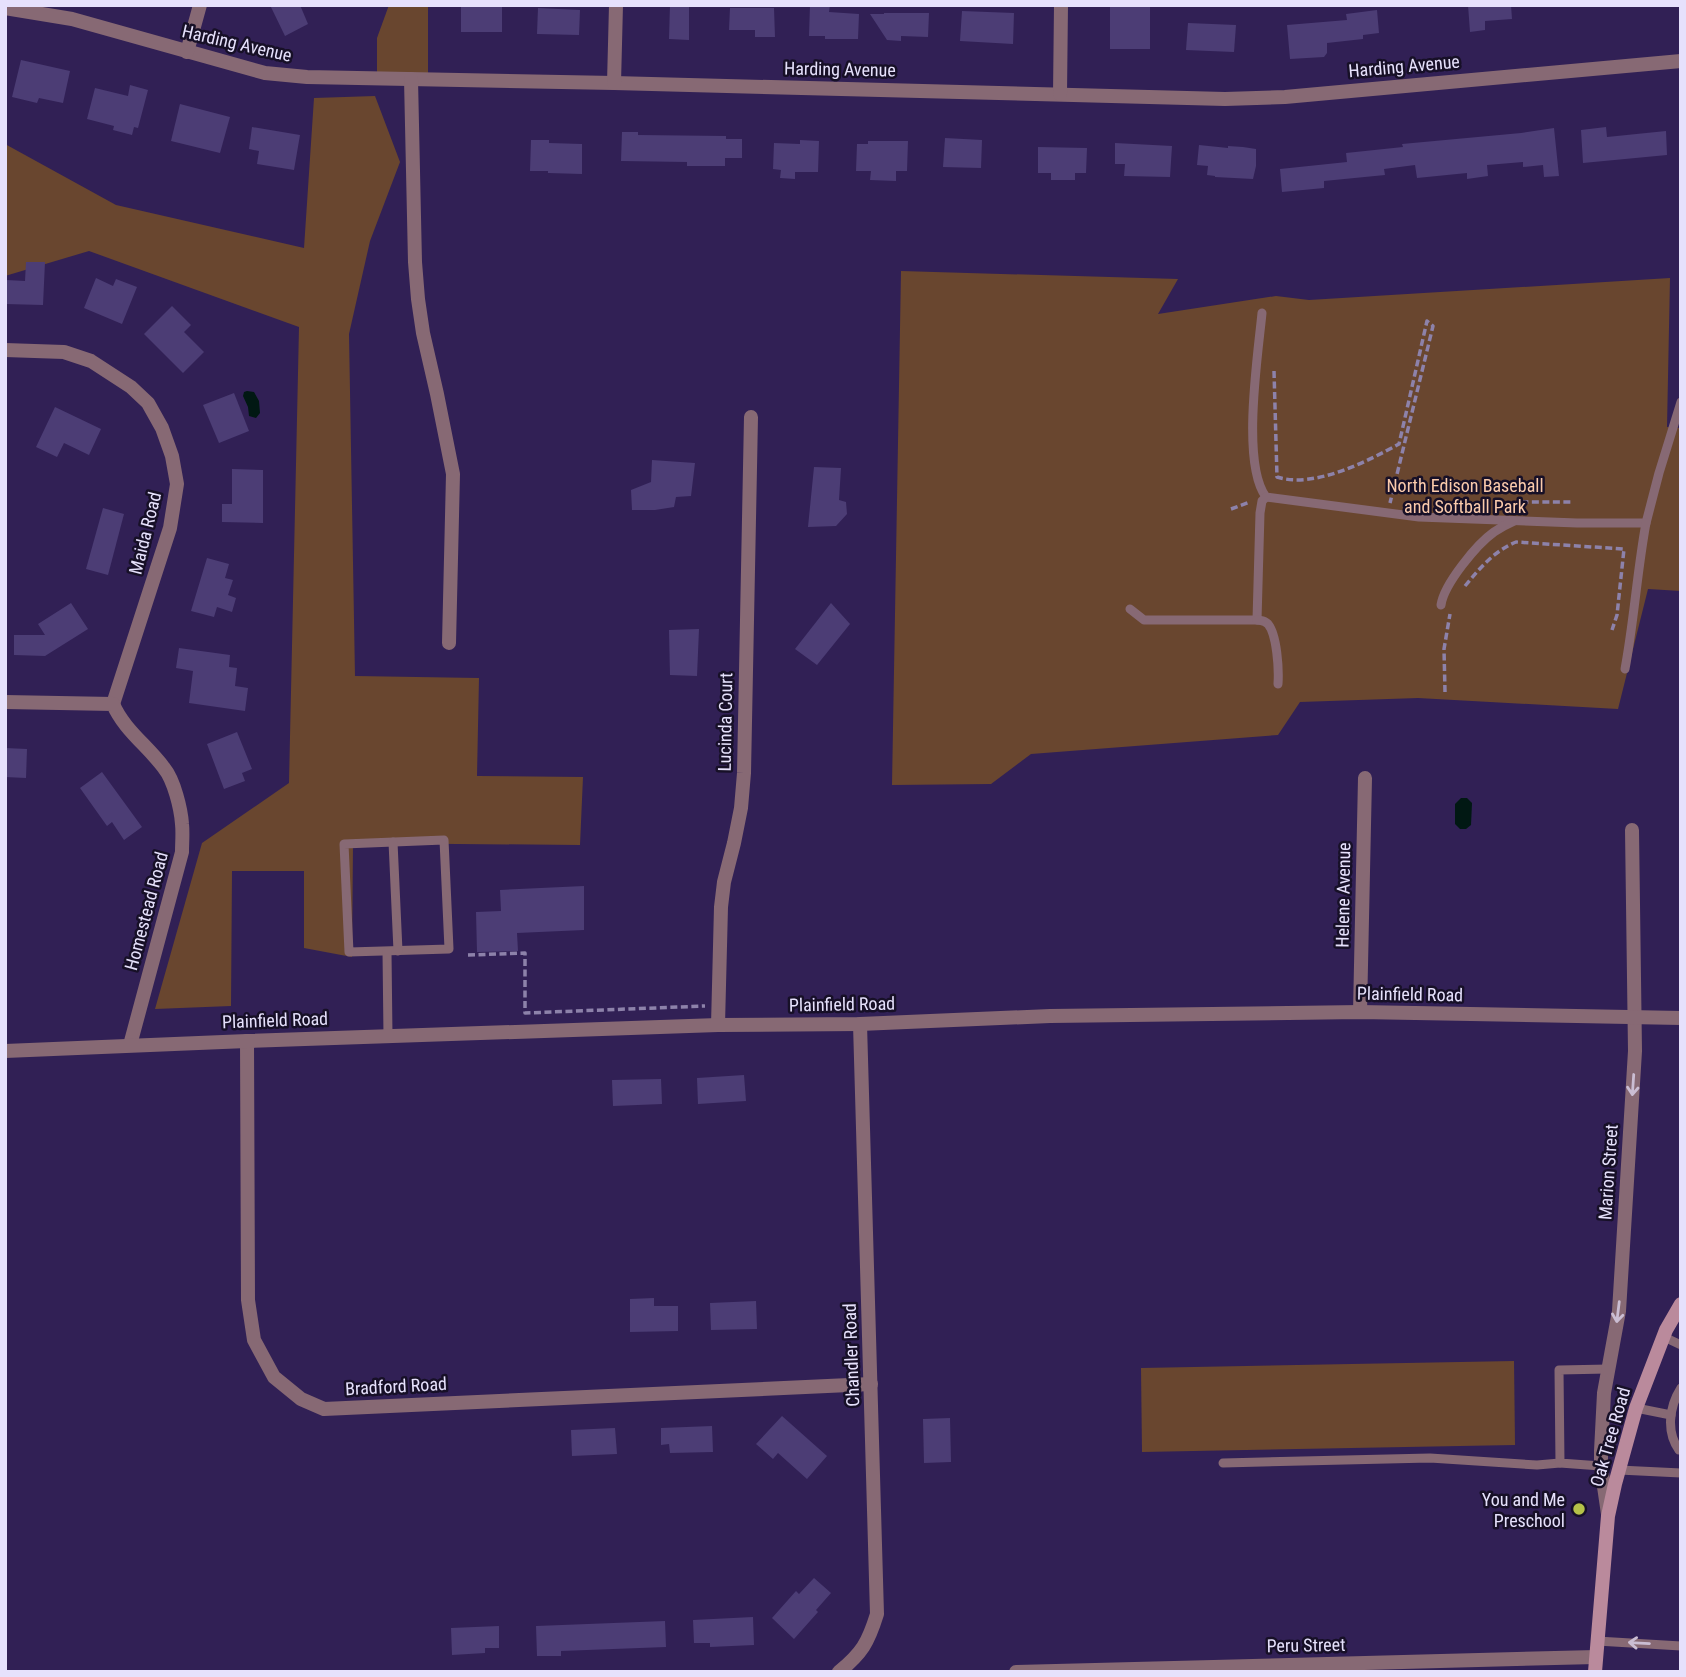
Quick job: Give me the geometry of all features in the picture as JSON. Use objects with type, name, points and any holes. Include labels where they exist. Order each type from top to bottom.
[{"type":"main road","name":"Oak Tree Road","points":[[1595,1664],[1608,1516],[1636,1408],[1664,1337],[1681,1304]]},
{"type":"street","points":[[187,52],[200,5]]},
{"type":"street","points":[[614,83],[616,5]]},
{"type":"street","points":[[1060,94],[1061,5]]},
{"type":"street","name":"Harding Avenue","points":[[5,8],[72,19],[265,73],[286,76],[1225,99],[1285,97],[1681,61]]},
{"type":"street","points":[[411,79],[418,299],[453,474],[450,643]]},
{"type":"street","name":"Maida Road","points":[[5,350],[64,352],[91,361],[131,387],[148,403],[162,428],[172,456],[177,484],[170,528],[113,704]]},
{"type":"street","name":"Lucinda Court","points":[[718,1025],[721,907],[741,808],[744,774],[751,417]]},
{"type":"street","points":[[5,702],[113,704]]},
{"type":"street","name":"Homestead Road","points":[[113,704],[124,723],[166,770],[177,798],[183,825],[182,852],[130,1045]]},
{"type":"street","name":"Helene Avenue","points":[[1360,1012],[1365,778]]},
{"type":"street","name":"Marion Street","points":[[1608,1516],[1601,1466],[1604,1404],[1619,1311],[1635,1051],[1632,830]]},
{"type":"street","name":"Plainfield Road","points":[[5,1051],[388,1036],[718,1025],[860,1024],[1050,1016],[1360,1012],[1681,1018]]},
{"type":"street","name":"Chandler Road","points":[[838,1672],[854,1659],[869,1640],[877,1614],[860,1024]]},
{"type":"street","name":"Bradford Road","points":[[247,1041],[248,1300],[254,1340],[274,1377],[301,1399],[324,1409],[871,1384]]},
{"type":"street","name":"Peru Street","points":[[1016,1672],[1595,1664]]},
{"type":"lane","points":[[1262,313],[1252,432],[1258,479],[1266,496]]},
{"type":"lane","points":[[1625,669],[1646,523],[1681,402]]},
{"type":"lane","points":[[1266,496],[1419,517],[1646,523]]},
{"type":"lane","points":[[1257,620],[1260,513],[1262,501],[1266,496]]},
{"type":"lane","points":[[1441,605],[1448,585],[1480,545],[1493,533],[1515,520]]},
{"type":"lane","points":[[1130,609],[1144,620],[1265,621],[1270,627],[1278,658],[1278,684]]},
{"type":"lane","points":[[443,840],[449,949],[349,953],[344,844],[393,842],[443,840]]},
{"type":"lane","points":[[393,842],[398,951]]},
{"type":"lane","points":[[387,952],[388,1036]]},
{"type":"lane","points":[[1664,1337],[1681,1345]]},
{"type":"lane","points":[[1560,1464],[1559,1370],[1608,1369]]},
{"type":"lane","points":[[1681,1388],[1671,1408],[1674,1444],[1681,1450]]},
{"type":"lane","points":[[1636,1408],[1671,1415]]},
{"type":"lane","points":[[1223,1463],[1430,1458],[1601,1466]]},
{"type":"lane","points":[[1619,1470],[1681,1473]]},
{"type":"lane","points":[[1597,1641],[1681,1646]]},
{"type":"path","points":[[1274,371],[1277,477],[1290,479],[1331,475],[1356,467],[1399,444],[1427,321],[1433,326],[1389,506]]},
{"type":"path","points":[[1499,508],[1520,502],[1571,502]]},
{"type":"path","points":[[1463,589],[1482,565],[1506,546],[1516,542],[1624,549],[1617,615],[1612,630]]},
{"type":"path","points":[[1445,692],[1444,649],[1452,607]]},
{"type":"path","points":[[468,955],[524,953],[525,1013],[718,1005]]},
{"type":"green space","points":[[389,5],[428,5],[428,80],[377,79],[377,38]]},
{"type":"green space","points":[[375,96],[400,162],[370,241],[349,334],[355,676],[479,678],[477,776],[583,777],[580,845],[353,843],[352,957],[304,948],[304,871],[232,871],[231,1006],[155,1009],[202,843],[289,783],[299,327],[89,251],[5,276],[5,144],[116,205],[304,248],[314,98]]},
{"type":"green space","name":"North Edison Baseball and Softball Park","points":[[901,271],[1178,279],[1158,314],[1276,296],[1309,300],[1670,278],[1667,427],[1681,428],[1681,591],[1648,589],[1618,709],[1418,698],[1300,702],[1278,735],[1031,754],[991,784],[892,785]]},
{"type":"green space","points":[[1514,1361],[1515,1445],[1142,1452],[1141,1368]]},
{"type":"shaded area","points":[[247,391],[254,392],[259,401],[260,413],[256,418],[249,416],[243,396]]},
{"type":"shaded area","points":[[1461,798],[1467,798],[1472,803],[1471,825],[1466,829],[1460,829],[1455,824],[1455,804]]},
{"type":"building","points":[[270,5],[300,5],[308,24],[285,36]]},
{"type":"building","points":[[670,5],[689,5],[689,40],[669,39]]},
{"type":"building","points":[[810,5],[830,5],[829,12],[859,14],[858,39],[809,36]]},
{"type":"building","points":[[1110,5],[1150,5],[1150,49],[1110,49]]},
{"type":"building","points":[[1468,5],[1511,5],[1512,19],[1485,21],[1485,30],[1470,32]]},
{"type":"building","points":[[461,7],[502,7],[502,32],[461,32]]},
{"type":"building","points":[[538,8],[580,10],[579,35],[537,34]]},
{"type":"building","points":[[730,8],[774,8],[775,37],[755,37],[755,30],[729,30]]},
{"type":"building","points":[[1377,10],[1379,33],[1363,35],[1363,39],[1327,43],[1324,57],[1290,59],[1287,25],[1347,20],[1346,14]]},
{"type":"building","points":[[962,11],[1014,13],[1013,44],[960,41]]},
{"type":"building","points":[[929,13],[928,37],[901,36],[901,41],[887,40],[870,14]]},
{"type":"building","points":[[1188,23],[1236,25],[1234,52],[1186,50]]},
{"type":"building","points":[[21,60],[70,71],[63,103],[39,98],[37,103],[12,97]]},
{"type":"building","points":[[130,85],[148,90],[138,128],[134,127],[132,135],[113,130],[114,126],[87,119],[95,88],[128,96]]},
{"type":"building","points":[[180,104],[230,117],[220,153],[171,141]]},
{"type":"building","points":[[252,127],[300,135],[294,170],[257,164],[259,151],[249,149]]},
{"type":"building","points":[[1606,127],[1607,137],[1666,131],[1667,155],[1583,163],[1581,130]]},
{"type":"building","points":[[1554,128],[1559,176],[1544,177],[1543,165],[1523,167],[1523,162],[1487,165],[1488,176],[1467,179],[1467,173],[1417,178],[1415,165],[1384,169],[1385,175],[1324,181],[1324,188],[1282,192],[1280,169],[1347,162],[1346,153],[1403,147],[1402,144]]},
{"type":"building","points":[[622,132],[742,139],[742,158],[725,158],[725,166],[687,166],[687,162],[621,161]]},
{"type":"building","points":[[945,138],[982,140],[981,168],[943,167]]},
{"type":"building","points":[[531,140],[582,144],[582,174],[530,171]]},
{"type":"building","points":[[800,140],[819,141],[818,172],[795,172],[795,179],[780,178],[781,170],[773,169],[774,143],[800,144]]},
{"type":"building","points":[[868,141],[908,141],[907,171],[896,171],[896,181],[870,180],[871,171],[856,171],[857,144],[868,144]]},
{"type":"building","points":[[1115,143],[1172,146],[1170,177],[1124,176],[1125,164],[1115,164]]},
{"type":"building","points":[[1199,145],[1256,149],[1253,179],[1207,175],[1208,166],[1197,165]]},
{"type":"building","points":[[1038,147],[1087,148],[1086,173],[1075,173],[1075,180],[1051,180],[1051,173],[1038,173]]},
{"type":"building","points":[[26,262],[45,262],[43,305],[5,304],[6,280],[25,281]]},
{"type":"building","points":[[96,278],[113,286],[116,279],[137,287],[122,324],[84,308]]},
{"type":"building","points":[[172,306],[191,325],[184,332],[204,352],[183,373],[144,334]]},
{"type":"building","points":[[234,393],[249,431],[219,443],[203,405]]},
{"type":"building","points":[[55,407],[101,429],[89,455],[64,443],[57,457],[36,447]]},
{"type":"building","points":[[652,460],[695,463],[691,496],[676,497],[674,507],[632,510],[631,490],[651,482]]},
{"type":"building","points":[[814,467],[841,468],[839,500],[846,502],[847,514],[836,526],[808,527]]},
{"type":"building","points":[[232,469],[263,470],[263,523],[222,522],[222,504],[232,504]]},
{"type":"building","points":[[103,508],[124,514],[108,575],[86,569]]},
{"type":"building","points":[[207,558],[229,564],[225,578],[233,580],[228,595],[236,598],[232,612],[217,607],[214,617],[191,611]]},
{"type":"building","points":[[71,603],[88,629],[45,656],[14,655],[14,635],[45,635],[38,624]]},
{"type":"building","points":[[831,603],[850,624],[817,665],[795,649]]},
{"type":"building","points":[[699,629],[697,676],[670,675],[669,630]]},
{"type":"building","points":[[179,648],[230,655],[229,667],[237,668],[235,686],[248,688],[245,711],[189,703],[193,671],[176,668]]},
{"type":"building","points":[[237,732],[252,769],[242,773],[245,781],[224,789],[207,744]]},
{"type":"building","points":[[5,748],[27,749],[26,778],[5,777]]},
{"type":"building","points":[[102,772],[142,827],[124,840],[112,822],[107,826],[80,788]]},
{"type":"building","points":[[584,886],[584,930],[517,933],[518,951],[477,952],[476,912],[501,911],[500,890]]},
{"type":"building","points":[[744,1075],[746,1101],[698,1104],[697,1078]]},
{"type":"building","points":[[661,1079],[662,1104],[613,1106],[612,1080]]},
{"type":"building","points":[[654,1298],[654,1306],[678,1306],[678,1331],[630,1332],[630,1299]]},
{"type":"building","points":[[756,1301],[757,1329],[711,1330],[710,1303]]},
{"type":"building","points":[[782,1416],[827,1456],[807,1479],[778,1453],[773,1459],[756,1444]]},
{"type":"building","points":[[950,1418],[951,1462],[924,1463],[923,1419]]},
{"type":"building","points":[[712,1426],[713,1452],[670,1453],[669,1444],[661,1445],[661,1428]]},
{"type":"building","points":[[615,1428],[617,1454],[572,1456],[571,1430]]},
{"type":"building","points":[[814,1578],[831,1593],[794,1639],[772,1618],[796,1591],[799,1594]]},
{"type":"building","points":[[753,1617],[754,1645],[710,1647],[710,1643],[694,1643],[693,1620]]},
{"type":"building","points":[[665,1621],[666,1647],[561,1651],[561,1656],[537,1656],[536,1626]]},
{"type":"building","points":[[499,1626],[499,1648],[485,1648],[485,1653],[452,1655],[451,1628]]},
{"type":"place","name":"You and Me Preschool","points":[[1579,1509]]}]
